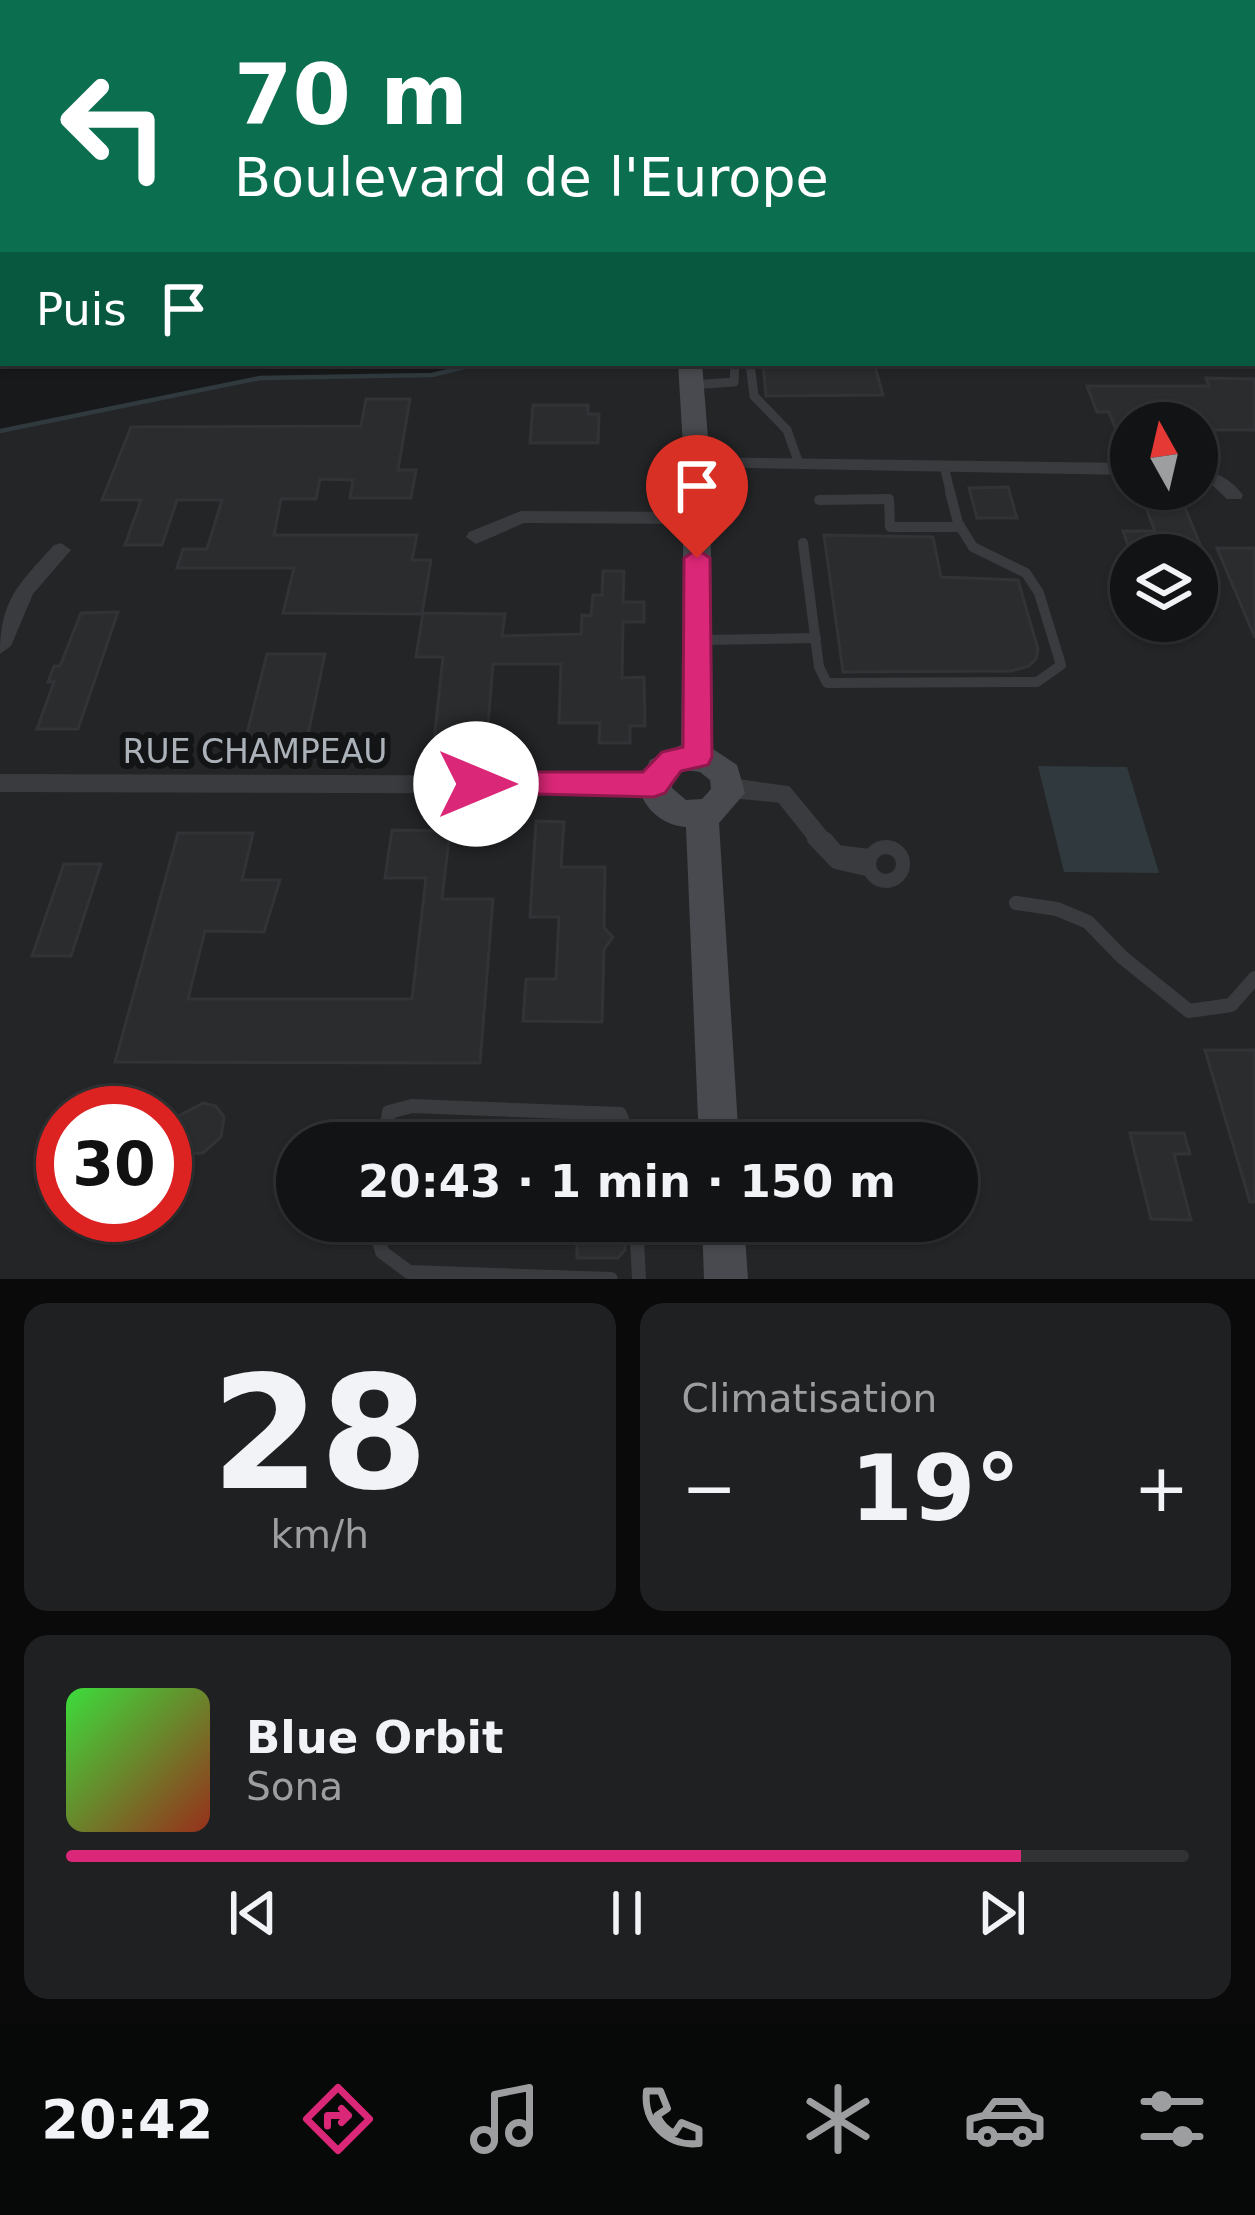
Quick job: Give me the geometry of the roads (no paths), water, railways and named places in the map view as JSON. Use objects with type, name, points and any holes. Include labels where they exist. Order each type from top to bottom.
[{"type":"street","points":[[690,374],[697,463],[697,757]]},
{"type":"street","points":[[697,463],[1110,469]]},
{"type":"street","points":[[1218,480],[1234,496]]},
{"type":"street","points":[[476,537],[521,518],[696,518]]},
{"type":"street","points":[[0,646],[24,591],[61,550]]},
{"type":"street","points":[[719,1122],[720,797],[718,766],[697,757],[673,760],[654,784],[669,809],[720,797]]},
{"type":"street","name":"RUE CHAMPEAU","points":[[0,783],[654,784]]},
{"type":"street","points":[[724,1242],[726,1279]]},
{"type":"lane","points":[[690,374],[734,382],[735,366]]},
{"type":"lane","points":[[750,366],[754,396],[787,430],[799,464]]},
{"type":"lane","points":[[803,543],[819,668],[827,683],[1036,682],[1061,665],[1039,593],[1026,573],[991,562],[965,542],[944,466]]},
{"type":"lane","points":[[819,500],[889,499],[890,527],[959,527]]},
{"type":"lane","points":[[699,640],[816,638]]},
{"type":"lane","points":[[720,797],[774,794],[787,802],[820,853],[836,864],[870,863]]},
{"type":"lane","points":[[1016,903],[1057,909],[1088,922],[1189,1011],[1231,1005],[1255,978]]},
{"type":"lane","points":[[387,1122],[389,1112],[412,1106],[620,1114],[623,1122]]},
{"type":"lane","points":[[377,1242],[388,1262],[409,1272],[611,1279]]},
{"type":"lane","points":[[637,1242],[639,1279]]},
{"type":"waterway","points":[[0,431],[260,378],[432,375],[469,366]]}]
